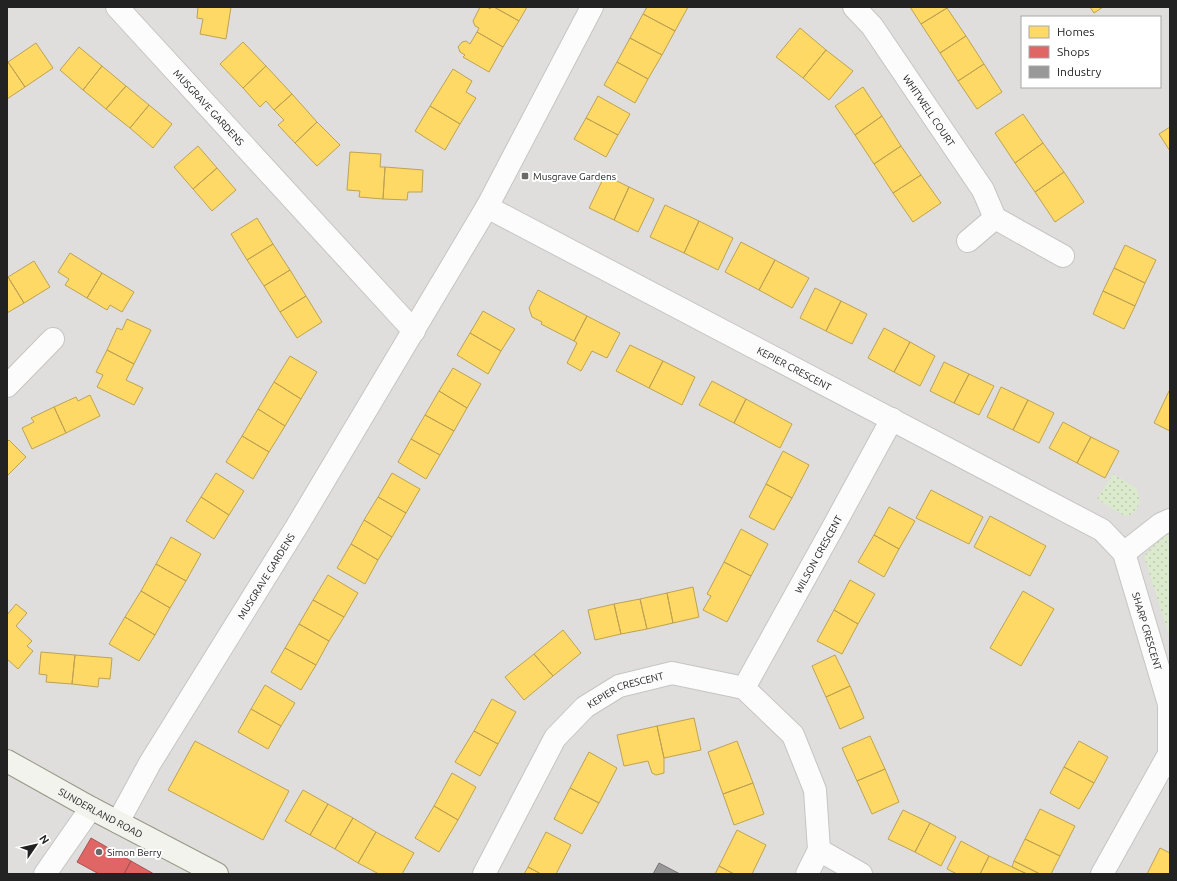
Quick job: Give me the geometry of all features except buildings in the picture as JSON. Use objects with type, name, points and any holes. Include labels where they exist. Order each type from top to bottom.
[{"type":"street","name":"MUSGRAVE GARDENS","points":[[117,7],[414,331]]},
{"type":"street","name":"MUSGRAVE GARDENS","points":[[118,822],[150,763],[297,526],[488,207],[592,7]]},
{"type":"street","name":"WHITWELL COURT","points":[[854,7],[872,26],[974,177],[995,218]]},
{"type":"street","name":"KEPIER CRESCENT","points":[[488,207],[1102,530]]},
{"type":"street","points":[[968,241],[995,218],[1063,256]]},
{"type":"street","points":[[7,386],[53,339]]},
{"type":"street","name":"WILSON CRESCENT","points":[[744,688],[892,419]]},
{"type":"street","points":[[1124,553],[1161,524],[1170,520]]},
{"type":"street","name":"SHARP CRESCENT","points":[[1102,530],[1124,553],[1169,704],[1169,754],[1105,868]]},
{"type":"street","name":"KEPIER CRESCENT","points":[[484,874],[555,738],[586,707],[619,686],[672,673],[744,688]]},
{"type":"street","points":[[744,688],[793,735],[815,790],[819,850],[806,874]]},
{"type":"street","name":"SUNDERLAND ROAD","points":[[7,761],[91,808],[217,874]]},
{"type":"street","points":[[45,874],[91,808]]},
{"type":"street","points":[[819,850],[861,874]]},
{"type":"shaded area","points":[[7,7],[1170,7],[1170,874],[7,874]]},
{"type":"green space","points":[[1113,474],[1136,488],[1140,499],[1137,509],[1129,516],[1123,515],[1097,499]]},
{"type":"green space","points":[[1170,530],[1170,639],[1144,556]]},
{"type":"place","name":"Musgrave Gardens","points":[[525,176]]},
{"type":"place","name":"Simon Berry","points":[[99,852]]}]
